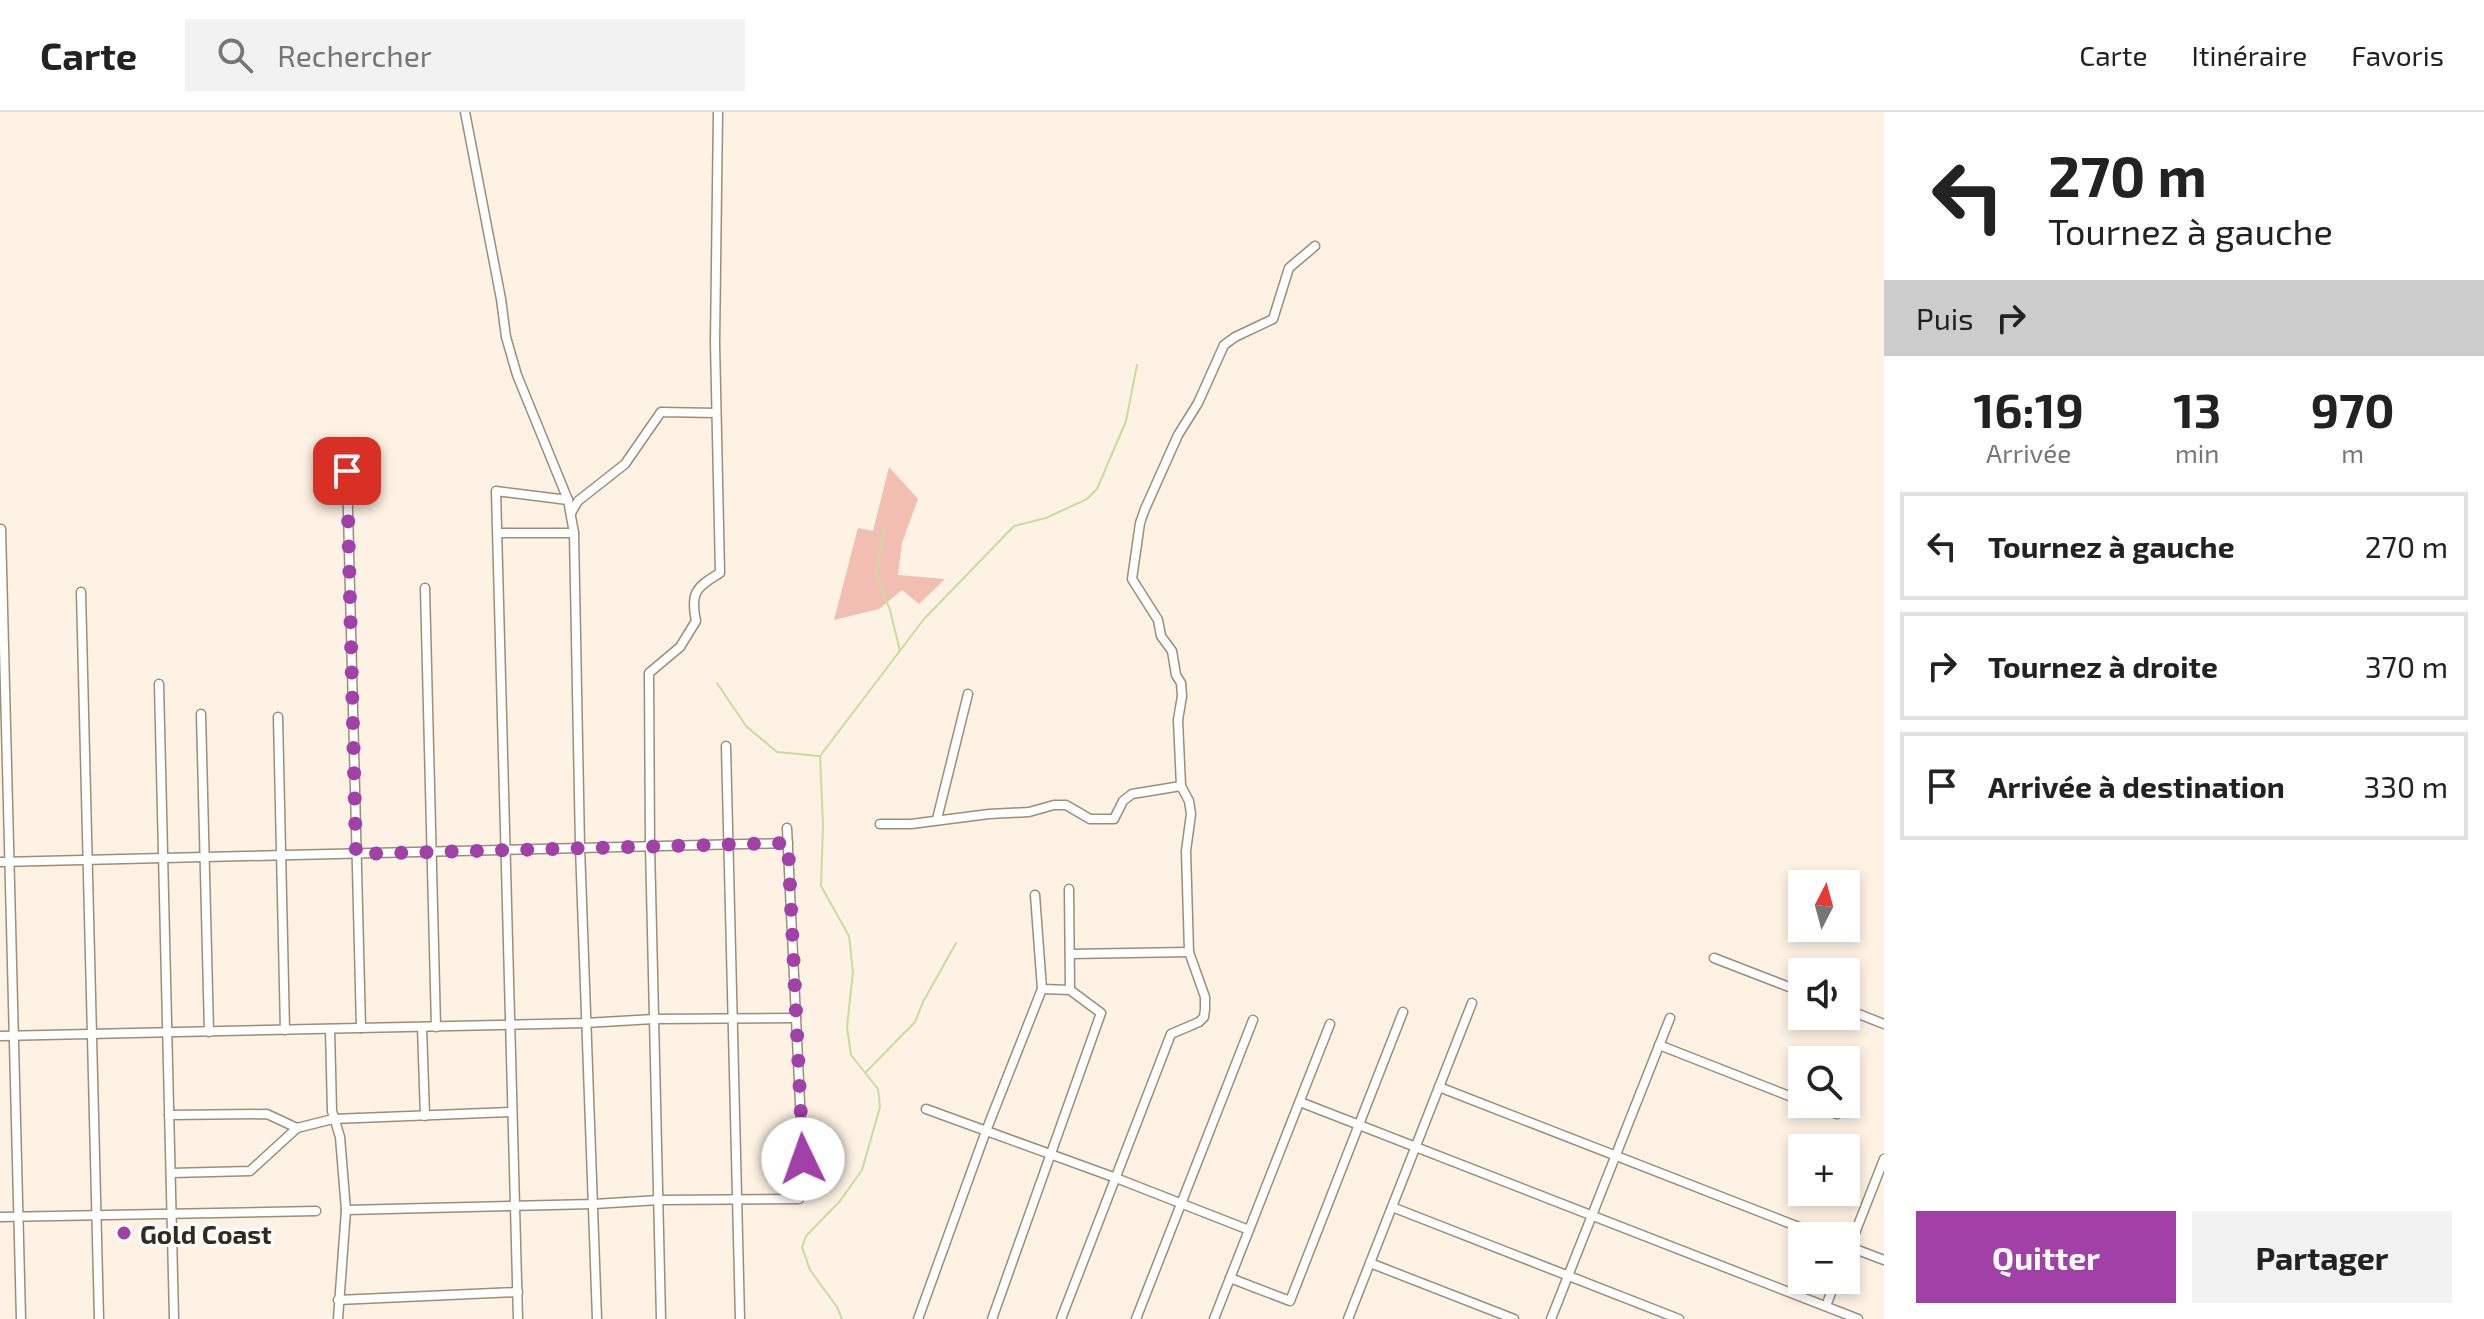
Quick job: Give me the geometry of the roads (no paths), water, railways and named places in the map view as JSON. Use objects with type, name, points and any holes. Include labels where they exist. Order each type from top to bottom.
[{"type":"street","points":[[465,112],[506,337],[517,375],[568,500],[574,533],[585,1023],[597,1319]]},
{"type":"street","points":[[661,1319],[649,673],[680,647],[696,621],[692,603],[700,585],[720,573],[716,413],[718,112]]},
{"type":"street","points":[[1061,1319],[1171,1034],[1204,1017],[1205,997],[1189,952],[1186,851],[1191,814],[1189,801],[1181,786],[1178,720],[1181,683],[1176,675],[1172,651],[1161,636],[1158,620],[1132,579],[1140,523],[1160,473],[1198,403],[1224,345],[1273,319],[1289,268],[1315,246]]},
{"type":"street","points":[[571,514],[578,501],[625,464],[661,412],[716,413]]},
{"type":"street","points":[[347,471],[361,1028]]},
{"type":"street","points":[[518,1319],[496,491],[568,500]]},
{"type":"street","points":[[1,529],[5,862],[14,1036],[21,1319]]},
{"type":"street","points":[[498,533],[574,533]]},
{"type":"street","points":[[425,588],[436,1027]]},
{"type":"street","points":[[81,592],[99,1319]]},
{"type":"street","points":[[159,684],[174,1319]]},
{"type":"street","points":[[937,819],[968,694]]},
{"type":"street","points":[[201,714],[209,1032]]},
{"type":"street","points":[[278,717],[285,1030]]},
{"type":"street","points":[[726,746],[740,1319]]},
{"type":"street","points":[[880,824],[911,824],[1029,812],[1054,805],[1066,805],[1090,819],[1114,819],[1123,801],[1132,794],[1181,786]]},
{"type":"street","points":[[787,828],[804,1187]]},
{"type":"street","points":[[5,862],[788,843]]},
{"type":"street","points":[[1069,889],[1070,990]]},
{"type":"street","points":[[918,1319],[986,1131],[1042,989],[1035,895]]},
{"type":"street","points":[[1070,954],[1189,952]]},
{"type":"street","points":[[1714,958],[1788,987]]},
{"type":"street","points":[[992,1319],[1101,1013],[1070,990],[1042,989]]},
{"type":"street","points":[[1348,1319],[1472,1003]]},
{"type":"street","points":[[1230,1278],[1290,1301],[1403,1012]]},
{"type":"street","points":[[1860,1015],[1884,1024]]},
{"type":"street","points":[[0,1036],[796,1018]]},
{"type":"street","points":[[1551,1319],[1670,1018]]},
{"type":"street","points":[[1136,1319],[1253,1020]]},
{"type":"street","points":[[1214,1319],[1330,1024]]},
{"type":"street","points":[[422,1027],[425,1116]]},
{"type":"street","points":[[330,1029],[333,1119],[340,1137],[346,1210],[338,1319]]},
{"type":"street","points":[[1659,1045],[1788,1096]]},
{"type":"street","points":[[1439,1087],[1788,1223]]},
{"type":"street","points":[[1300,1102],[1858,1319]]},
{"type":"street","points":[[926,1109],[1249,1230]]},
{"type":"street","points":[[171,1173],[250,1171],[297,1128],[333,1119],[512,1112]]},
{"type":"street","points":[[169,1115],[267,1114],[297,1128]]},
{"type":"street","points":[[1858,1222],[1884,1159]]},
{"type":"street","points":[[346,1210],[799,1199]]},
{"type":"street","points":[[1392,1207],[1679,1319]]},
{"type":"street","points":[[0,1217],[316,1211]]},
{"type":"street","points":[[1860,1253],[1884,1260]]},
{"type":"street","points":[[1370,1263],[1514,1319]]},
{"type":"street","points":[[338,1300],[518,1292]]},
{"type":"street","points":[[1826,1306],[1831,1294]]},
{"type":"street","points":[[1482,1319],[1486,1308]]},
{"type":"waterway","points":[[842,1319],[810,1270],[802,1247],[806,1236],[840,1201],[862,1170],[880,1107],[878,1089],[851,1055],[847,1027],[853,972],[849,936],[821,886],[823,825],[820,756],[924,619],[1014,526],[1046,518],[1087,499],[1097,489],[1126,421],[1137,365]]},
{"type":"waterway","points":[[883,529],[877,576],[890,610],[900,651]]},
{"type":"waterway","points":[[717,683],[746,726],[777,752],[819,756]]},
{"type":"waterway","points":[[866,1072],[915,1022],[956,943]]},
{"type":"place","name":"Gold Coast","points":[[124,1233]]}]
